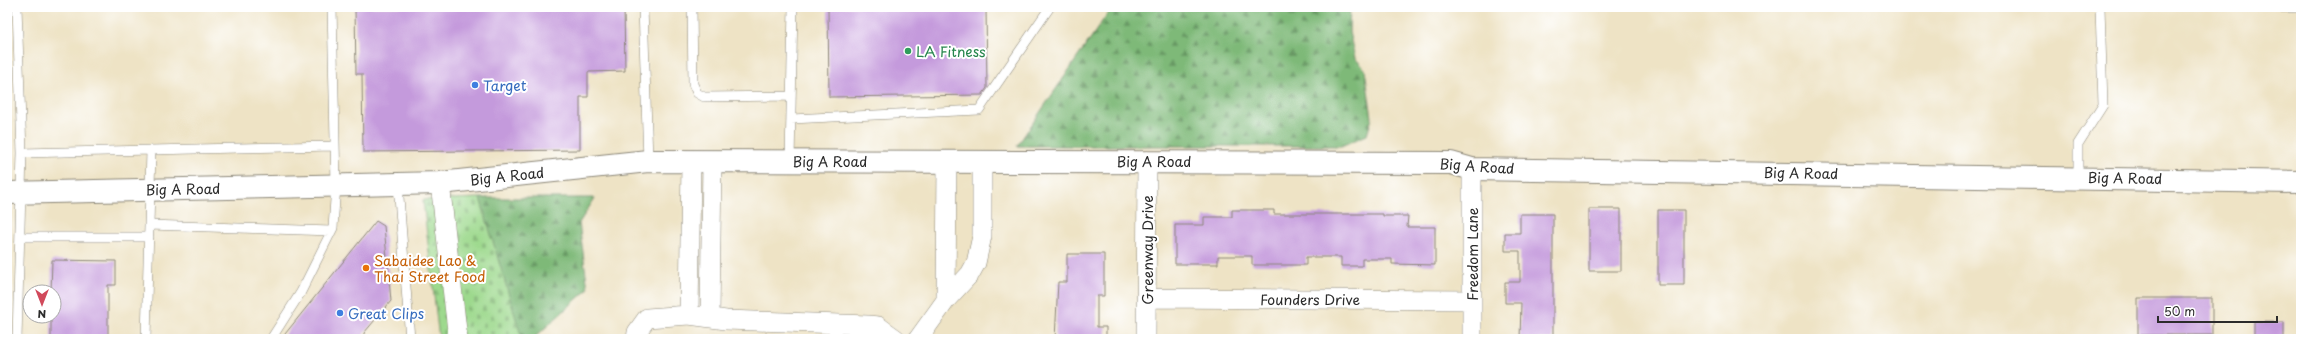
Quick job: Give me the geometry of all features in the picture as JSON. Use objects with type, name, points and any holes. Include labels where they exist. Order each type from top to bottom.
[{"type":"street","name":"Big A Road","points":[[14,193],[440,183],[648,161],[1147,161],[1451,163],[1472,168],[2301,182]]},
{"type":"street","points":[[689,315],[701,161]]},
{"type":"street","points":[[701,161],[710,317]]},
{"type":"street","points":[[946,300],[947,161]]},
{"type":"street","points":[[918,339],[946,300],[970,274],[976,263],[982,236],[982,161]]},
{"type":"street","name":"Greenway Drive","points":[[1146,339],[1147,161]]},
{"type":"street","name":"Freedom Lane","points":[[1472,168],[1472,339]]},
{"type":"street","points":[[440,183],[458,339]]},
{"type":"street","name":"Founders Drive","points":[[1147,298],[1472,300]]},
{"type":"street","points":[[636,339],[637,332],[647,318],[689,315],[726,320],[878,326],[896,339]]},
{"type":"lane","points":[[16,7],[22,154],[14,193],[20,237],[17,339]]},
{"type":"lane","points":[[271,339],[301,292],[333,228],[336,185],[332,7]]},
{"type":"lane","points":[[643,7],[648,161]]},
{"type":"lane","points":[[692,7],[693,84],[697,93],[704,97],[791,96]]},
{"type":"lane","points":[[790,161],[793,7]]},
{"type":"lane","points":[[791,119],[979,110],[1050,7]]},
{"type":"lane","points":[[2078,178],[2078,144],[2103,105],[2100,7]]},
{"type":"lane","points":[[2258,7],[2301,8]]},
{"type":"lane","points":[[22,154],[335,146]]},
{"type":"lane","points":[[146,339],[151,150]]},
{"type":"lane","points":[[398,184],[410,339]]},
{"type":"lane","points":[[149,225],[331,231]]},
{"type":"lane","points":[[20,237],[149,237]]},
{"type":"green space","points":[[1112,7],[1350,7],[1349,32],[1355,58],[1365,69],[1372,118],[1367,135],[1341,146],[1017,146]]},
{"type":"green space","points":[[480,198],[595,198],[579,223],[588,289],[533,339],[520,339]]},
{"type":"green space","points":[[480,198],[522,339],[439,339],[423,200]]},
{"type":"building","name":"Target","points":[[355,7],[624,7],[625,71],[588,72],[588,97],[580,97],[580,150],[363,152],[362,74],[356,74]]},
{"type":"building","name":"LA Fitness","points":[[828,7],[986,7],[987,88],[982,95],[829,97]]},
{"type":"building","points":[[1589,209],[1621,209],[1621,271],[1589,271]]},
{"type":"building","points":[[1232,210],[1274,210],[1274,214],[1383,214],[1383,216],[1408,216],[1407,227],[1435,227],[1435,265],[1392,264],[1392,259],[1362,259],[1362,266],[1341,266],[1341,257],[1306,257],[1306,265],[1252,265],[1252,256],[1218,256],[1218,264],[1175,264],[1175,225],[1204,225],[1204,217],[1232,217]]},
{"type":"building","points":[[1658,210],[1684,210],[1684,285],[1658,285]]},
{"type":"building","points":[[1520,214],[1553,214],[1553,339],[1520,339],[1521,303],[1505,303],[1505,282],[1520,282],[1520,251],[1505,251],[1505,233],[1520,233]]},
{"type":"building","points":[[376,221],[384,226],[391,301],[364,333],[364,339],[281,339]]},
{"type":"building","points":[[1067,254],[1104,254],[1104,296],[1097,296],[1097,327],[1106,327],[1106,339],[1055,339],[1058,282],[1067,282]]},
{"type":"building","points":[[52,260],[116,261],[116,285],[108,285],[108,339],[51,339],[51,324],[62,324],[62,284],[51,284]]},
{"type":"building","points":[[2138,298],[2212,298],[2212,335],[2138,335]]},
{"type":"building","points":[[2254,322],[2284,322],[2284,339],[2254,339]]},
{"type":"place","name":"LA Fitness","points":[[908,51]]},
{"type":"place","name":"Target","points":[[475,85]]},
{"type":"place","name":"Sabaidee Lao & Thai Street Food","points":[[366,268]]},
{"type":"place","name":"Great Clips","points":[[340,313]]}]
